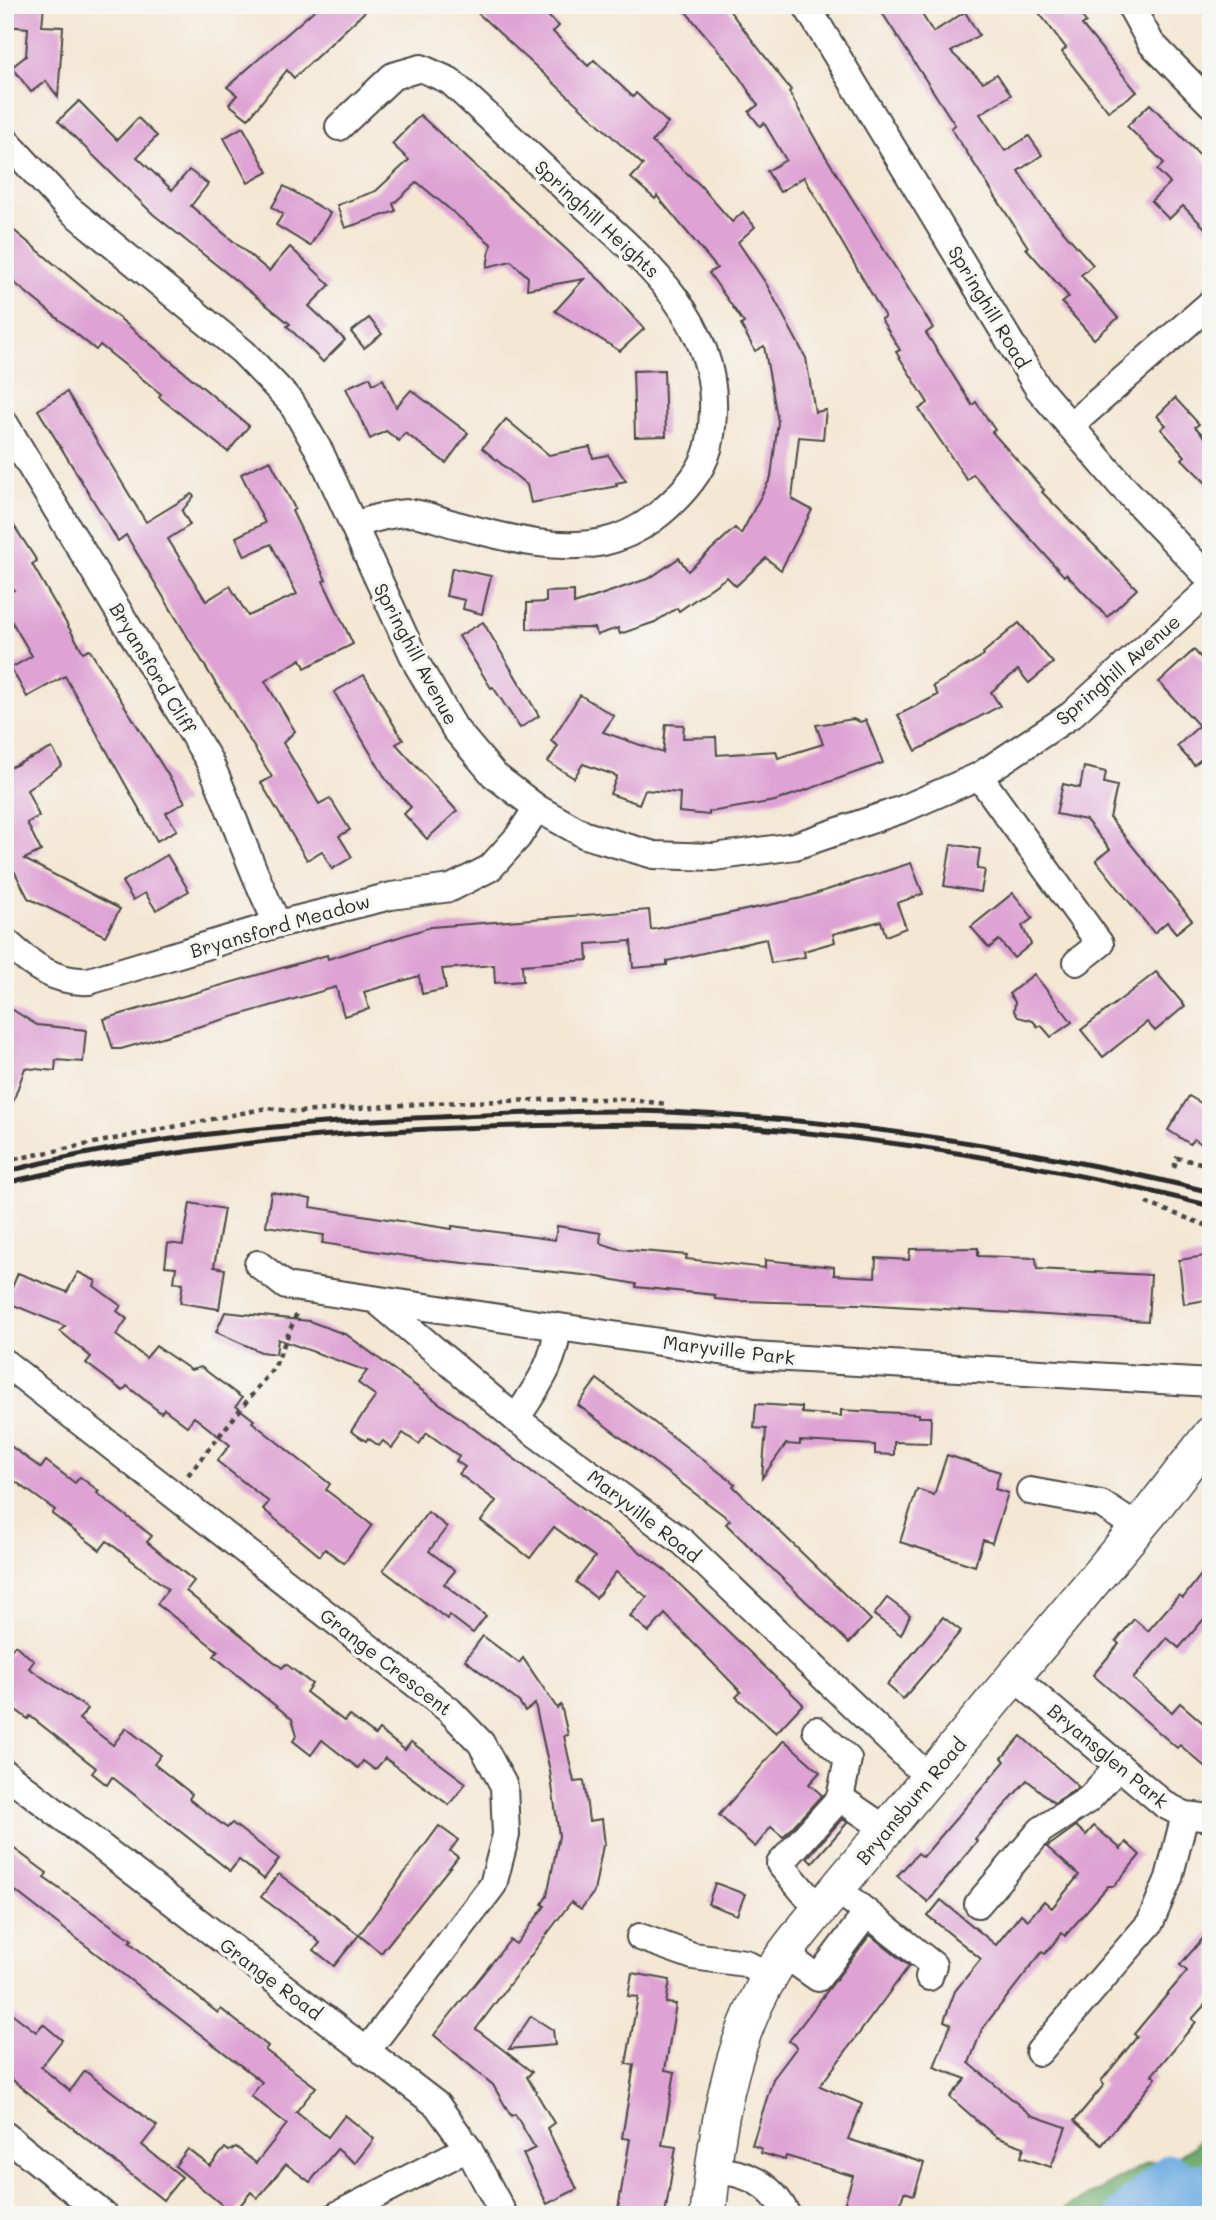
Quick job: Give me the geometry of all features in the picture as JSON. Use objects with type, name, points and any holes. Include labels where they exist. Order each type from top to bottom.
[{"type":"main road","name":"Bryansburn Road","points":[[708,2215],[713,2170],[732,2069],[744,2031],[777,1965],[1138,1528],[1211,1434]]},
{"type":"street","name":"Springhill Road","points":[[806,5],[1038,388],[1211,580]]},
{"type":"street","points":[[1130,5],[1151,43],[1211,104]]},
{"type":"street","name":"Springhill Heights","points":[[339,127],[393,76],[421,68],[450,81],[657,273],[689,319],[701,344],[713,398],[710,448],[701,468],[680,496],[630,533],[602,542],[562,545],[518,541],[414,513],[392,513],[354,525]]},
{"type":"street","name":"Springhill Avenue","points":[[5,140],[68,208],[243,352],[291,402],[320,452],[418,666],[454,729],[494,775],[537,808],[585,835],[654,855],[714,857],[795,846],[903,809],[979,776],[1071,715],[1211,588]]},
{"type":"street","points":[[1070,426],[1211,303]]},
{"type":"street","name":"Bryansford Cliff","points":[[5,424],[208,759],[226,796],[255,880],[278,924]]},
{"type":"street","points":[[979,776],[1100,944],[1077,962]]},
{"type":"street","name":"Bryansford Meadow","points":[[5,941],[47,974],[72,982],[89,981],[278,924],[391,896],[451,888],[490,868],[518,837],[537,808]]},
{"type":"street","name":"Maryville Park","points":[[258,1264],[286,1286],[753,1356],[1211,1382]]},
{"type":"street","name":"Maryville Road","points":[[376,1300],[516,1419],[684,1543],[929,1778]]},
{"type":"street","points":[[516,1419],[544,1378],[557,1344],[558,1327]]},
{"type":"street","name":"Grange Crescent","points":[[5,1363],[449,1710],[481,1743],[504,1786],[506,1835],[493,1885],[366,2052]]},
{"type":"street","points":[[1030,1492],[1101,1504],[1138,1528]]},
{"type":"street","name":"Bryansglen Park","points":[[1014,1677],[1165,1805],[1198,1816]]},
{"type":"street","points":[[816,1730],[848,1759],[839,1798],[780,1864],[828,1900],[867,1913],[933,1965],[929,1977]]},
{"type":"street","points":[[978,1904],[1041,1830],[1089,1799],[1119,1766]]},
{"type":"street","name":"Grange Road","points":[[5,1773],[437,2105],[468,2148],[504,2215]]},
{"type":"street","points":[[839,1798],[887,1829]]},
{"type":"street","points":[[1040,2052],[1150,1923],[1198,1816]]},
{"type":"street","points":[[640,1937],[692,1956],[777,1965],[818,1978],[867,1913]]},
{"type":"street","points":[[5,2135],[104,2215]]},
{"type":"street","points":[[337,2215],[468,2148]]},
{"type":"street","points":[[713,2170],[738,2172],[751,2177],[775,2196],[787,2215]]},
{"type":"path","points":[[5,1161],[267,1108],[298,1112],[434,1103],[585,1099],[623,1099],[667,1104]]},
{"type":"path","points":[[1174,1168],[1177,1158],[1211,1166]]},
{"type":"path","points":[[1146,1203],[1211,1227]]},
{"type":"path","points":[[173,1495],[275,1366],[306,1288]]},
{"type":"green space","points":[[1211,2124],[1211,2215],[1062,2215],[1066,2208],[1149,2162],[1172,2159],[1193,2147]]},
{"type":"building","points":[[5,5],[44,5],[42,26],[63,27],[58,97],[46,81],[31,92],[12,67],[26,56],[28,28],[5,26]]},
{"type":"building","points":[[320,5],[372,5],[294,78],[287,70],[248,119],[229,104],[237,95],[227,87]]},
{"type":"building","points":[[469,5],[560,5],[549,17],[559,26],[553,32],[588,66],[594,60],[633,97],[636,93],[668,123],[652,142],[700,185],[732,222],[743,212],[755,227],[738,242],[767,285],[806,358],[815,412],[826,410],[823,439],[799,437],[792,499],[812,510],[781,570],[766,558],[736,586],[727,577],[679,611],[677,608],[655,622],[620,634],[618,628],[597,635],[594,628],[527,629],[527,603],[546,602],[546,592],[574,591],[574,604],[650,578],[679,558],[688,571],[735,528],[741,534],[771,477],[778,422],[764,346],[755,351],[741,325],[744,323],[709,273],[717,268],[657,196],[655,199],[631,178],[643,165]]},
{"type":"building","points":[[680,5],[725,5],[791,90],[789,92],[818,144],[933,328],[926,333],[972,405],[976,402],[995,430],[992,432],[1044,490],[1042,492],[1137,589],[1107,617],[1066,574],[1064,576],[973,474],[967,480],[919,409],[928,403],[896,352],[900,350],[881,319],[885,317],[804,177],[780,192],[767,171],[786,160],[764,123],[760,126],[749,112],[758,105],[731,65]]},
{"type":"building","points":[[877,5],[916,5],[933,32],[965,12],[979,35],[951,52],[983,82],[997,74],[1011,95],[980,114],[1005,151],[1029,136],[1042,155],[1018,171],[1042,207],[1093,265],[1081,275],[1118,318],[1094,339],[1062,303],[1069,297],[1026,248],[1028,247],[951,128],[955,125]]},
{"type":"building","points":[[1033,5],[1073,5],[1086,22],[1082,25],[1137,92],[1108,111],[1062,52],[1066,48]]},
{"type":"building","points":[[79,101],[117,140],[138,118],[157,136],[137,157],[172,190],[189,170],[208,184],[191,206],[269,271],[290,247],[330,285],[309,306],[345,340],[323,362],[287,326],[290,324],[153,214],[58,121]]},
{"type":"building","points":[[1150,104],[1211,167],[1211,234],[1183,206],[1169,219],[1151,201],[1170,183],[1157,170],[1164,163],[1127,126]]},
{"type":"building","points":[[420,115],[603,283],[644,329],[620,351],[555,311],[584,279],[527,289],[528,277],[511,261],[487,267],[491,244],[417,182],[393,204],[396,211],[345,228],[337,205],[376,191],[409,160],[392,144]]},
{"type":"building","points":[[243,127],[268,172],[248,183],[224,138]]},
{"type":"building","points":[[284,186],[330,213],[310,246],[276,225],[283,214],[272,207]]},
{"type":"building","points":[[5,223],[249,426],[228,452],[100,345],[96,350],[5,275]]},
{"type":"building","points":[[369,318],[382,334],[364,348],[351,332]]},
{"type":"building","points":[[664,370],[666,436],[635,437],[633,371]]},
{"type":"building","points":[[370,377],[373,384],[383,379],[396,407],[411,390],[468,433],[446,463],[405,433],[399,441],[386,431],[370,439],[346,388]]},
{"type":"building","points":[[67,392],[146,522],[192,494],[194,496],[182,511],[190,525],[168,539],[206,601],[230,586],[248,616],[297,594],[271,544],[245,556],[236,537],[265,523],[241,474],[270,460],[295,509],[292,511],[326,580],[323,581],[353,644],[305,668],[301,659],[265,681],[295,731],[283,743],[319,804],[330,798],[350,830],[339,836],[352,857],[332,869],[322,851],[307,860],[261,783],[272,777],[126,535],[118,541],[38,410]]},
{"type":"building","points":[[1175,398],[1199,424],[1195,427],[1211,443],[1211,488],[1182,459],[1185,456],[1161,429],[1166,425],[1157,416]]},
{"type":"building","points":[[506,419],[549,455],[590,447],[593,458],[608,455],[626,481],[616,483],[617,486],[531,503],[527,485],[482,448]]},
{"type":"building","points":[[5,512],[37,561],[32,564],[83,652],[89,649],[185,802],[166,813],[177,830],[157,841],[65,676],[27,697],[11,668],[32,656],[5,610],[5,595],[14,590],[5,575]]},
{"type":"building","points":[[452,568],[491,576],[482,614],[463,609],[465,600],[446,596]]},
{"type":"building","points":[[483,622],[539,716],[520,728],[459,636]]},
{"type":"building","points":[[1019,623],[1053,663],[1029,683],[1018,670],[991,692],[1000,706],[916,751],[898,715],[938,695],[933,686],[984,655],[983,653]]},
{"type":"building","points":[[1194,650],[1211,669],[1211,751],[1194,765],[1177,746],[1199,726],[1159,682]]},
{"type":"building","points":[[364,675],[403,740],[396,744],[457,811],[427,839],[404,814],[411,807],[387,781],[334,692]]},
{"type":"building","points":[[580,695],[614,716],[603,732],[663,753],[666,724],[684,725],[683,738],[716,737],[717,755],[776,751],[778,758],[823,744],[816,725],[853,719],[860,722],[866,720],[883,763],[775,801],[709,812],[709,815],[679,812],[680,793],[645,790],[639,804],[610,794],[617,776],[583,764],[574,778],[548,762],[558,746],[551,741]]},
{"type":"building","points":[[52,748],[62,765],[27,790],[39,816],[27,823],[41,851],[24,859],[120,909],[105,936],[28,898],[5,853],[5,770]]},
{"type":"building","points":[[1084,767],[1106,772],[1104,783],[1117,786],[1110,818],[1192,920],[1176,933],[1167,922],[1154,933],[1096,860],[1110,849],[1086,820],[1056,814],[1063,784],[1080,788]]},
{"type":"building","points":[[951,844],[980,849],[977,869],[985,870],[981,892],[944,886]]},
{"type":"building","points":[[167,855],[189,891],[156,910],[145,893],[133,900],[122,882]]},
{"type":"building","points":[[911,863],[923,894],[897,903],[906,928],[886,936],[881,921],[833,934],[835,942],[804,951],[805,957],[771,963],[766,939],[667,961],[667,965],[633,968],[631,941],[587,944],[588,960],[522,965],[523,981],[495,983],[494,965],[442,969],[446,989],[422,994],[419,976],[364,992],[369,1009],[344,1016],[336,987],[121,1049],[113,1049],[104,1019],[327,955],[328,959],[431,927],[649,910],[651,930],[802,898]]},
{"type":"building","points":[[1013,893],[1033,918],[1022,926],[1031,944],[1014,958],[999,940],[989,948],[971,927]]},
{"type":"building","points":[[1156,972],[1185,1006],[1155,1031],[1147,1022],[1103,1057],[1081,1030]]},
{"type":"building","points":[[1034,974],[1072,1022],[1051,1037],[1041,1025],[1038,1027],[1033,1021],[1018,1017],[1014,1011],[1015,1002],[1009,994]]},
{"type":"building","points":[[5,1005],[37,1025],[86,1030],[83,1062],[56,1060],[55,1071],[25,1068],[8,1116],[5,1116]]},
{"type":"building","points":[[1189,1096],[1211,1109],[1211,1150],[1194,1139],[1190,1144],[1168,1130]]},
{"type":"building","points":[[271,1192],[311,1199],[310,1207],[452,1229],[452,1226],[555,1240],[557,1226],[601,1233],[600,1243],[619,1249],[687,1255],[686,1259],[765,1268],[765,1260],[834,1267],[834,1275],[875,1277],[876,1258],[909,1260],[910,1249],[978,1248],[978,1256],[1036,1258],[1037,1269],[1151,1275],[1148,1321],[859,1304],[738,1301],[715,1299],[715,1295],[636,1287],[636,1284],[593,1276],[425,1259],[322,1243],[324,1235],[266,1226]]},
{"type":"building","points":[[190,1203],[224,1209],[214,1267],[225,1269],[219,1309],[180,1303],[183,1283],[174,1282],[176,1267],[165,1266],[168,1243],[183,1245]]},
{"type":"building","points":[[1211,1255],[1211,1299],[1184,1304],[1179,1260]]},
{"type":"building","points":[[78,1272],[96,1281],[94,1286],[121,1306],[117,1311],[127,1319],[116,1335],[146,1358],[156,1346],[191,1370],[201,1367],[242,1398],[236,1406],[254,1420],[252,1422],[330,1484],[326,1490],[372,1525],[344,1563],[325,1549],[320,1556],[263,1509],[269,1502],[217,1461],[230,1445],[194,1417],[187,1426],[164,1409],[161,1413],[127,1386],[123,1391],[86,1363],[91,1357],[60,1331],[65,1326],[6,1302],[18,1273],[67,1292]]},
{"type":"building","points":[[225,1312],[309,1321],[347,1335],[666,1571],[803,1704],[776,1733],[736,1697],[741,1692],[665,1614],[649,1632],[630,1616],[647,1597],[616,1572],[596,1598],[576,1582],[595,1557],[554,1527],[530,1558],[481,1521],[496,1501],[459,1474],[465,1467],[456,1461],[459,1456],[427,1433],[419,1444],[403,1433],[392,1448],[383,1441],[379,1446],[368,1438],[366,1441],[351,1431],[376,1396],[358,1383],[367,1371],[278,1339],[276,1354],[261,1352],[216,1332]]},
{"type":"building","points":[[597,1379],[735,1484],[733,1486],[871,1620],[849,1643],[726,1524],[730,1520],[578,1405]]},
{"type":"building","points":[[756,1404],[802,1407],[802,1413],[841,1416],[841,1410],[919,1414],[919,1417],[931,1417],[930,1443],[894,1442],[894,1455],[875,1454],[875,1445],[800,1441],[800,1445],[786,1444],[762,1478],[766,1429],[754,1428]]},
{"type":"building","points":[[5,1442],[41,1468],[46,1461],[75,1483],[80,1477],[99,1491],[97,1493],[152,1536],[147,1542],[194,1581],[186,1591],[282,1668],[286,1664],[312,1684],[306,1692],[344,1721],[349,1715],[375,1735],[379,1730],[405,1750],[411,1742],[466,1783],[449,1805],[385,1758],[375,1770],[363,1761],[358,1768],[322,1740],[311,1755],[293,1741],[297,1735],[292,1719],[214,1656],[218,1651],[157,1604],[168,1589],[107,1541],[100,1550],[52,1514],[55,1510],[5,1474]]},
{"type":"building","points":[[947,1455],[1000,1472],[995,1489],[1008,1493],[992,1543],[983,1540],[975,1566],[900,1542],[917,1489],[934,1495]]},
{"type":"building","points":[[428,1512],[447,1527],[429,1551],[455,1571],[444,1584],[486,1616],[473,1633],[449,1615],[447,1619],[383,1570]]},
{"type":"building","points":[[1211,1562],[1211,1611],[1179,1648],[1167,1638],[1133,1679],[1172,1712],[1180,1703],[1211,1730],[1211,1772],[1180,1745],[1177,1748],[1093,1675],[1119,1644],[1116,1641],[1134,1619],[1148,1631],[1179,1595],[1183,1598]]},
{"type":"building","points":[[887,1598],[910,1615],[901,1635],[874,1615]]},
{"type":"building","points":[[943,1617],[961,1631],[903,1699],[887,1685]]},
{"type":"building","points":[[483,1636],[519,1663],[523,1658],[557,1708],[561,1705],[568,1735],[564,1736],[574,1782],[584,1781],[589,1821],[602,1819],[605,1845],[594,1892],[581,1909],[571,1902],[476,2029],[532,2072],[527,2077],[554,2123],[547,2128],[577,2189],[547,2204],[523,2154],[535,2148],[515,2114],[511,2116],[493,2085],[434,2035],[510,1940],[516,1944],[545,1906],[542,1904],[547,1896],[559,1836],[550,1771],[535,1704],[525,1711],[519,1702],[465,1660]]},
{"type":"building","points":[[15,1645],[34,1661],[29,1668],[88,1709],[79,1719],[113,1745],[126,1728],[161,1755],[154,1764],[192,1794],[189,1799],[227,1828],[232,1823],[279,1859],[264,1879],[239,1860],[230,1871],[112,1777],[107,1785],[92,1773],[96,1768],[30,1716],[28,1719],[9,1705],[13,1701],[5,1694],[5,1658]]},
{"type":"building","points":[[1021,1736],[1079,1787],[1054,1803],[1027,1780],[975,1839],[977,1841],[928,1902],[897,1876],[918,1853],[923,1857],[1005,1761],[1002,1758]]},
{"type":"building","points":[[784,1740],[820,1772],[809,1784],[822,1795],[783,1837],[771,1827],[755,1847],[719,1815]]},
{"type":"building","points":[[842,1819],[848,1822],[812,1863],[807,1858]]},
{"type":"building","points":[[439,1826],[458,1840],[450,1851],[458,1857],[381,1953],[359,1935]]},
{"type":"building","points":[[1076,1826],[1086,1835],[1094,1826],[1121,1849],[1126,1842],[1140,1855],[1114,1886],[1108,1886],[1065,1936],[1062,1933],[1045,1954],[1042,1952],[982,2029],[969,2063],[1031,2115],[1066,2127],[1051,2167],[1021,2157],[1024,2147],[996,2137],[950,2097],[966,2079],[934,2067],[951,2024],[944,2021],[955,1991],[981,1959],[928,1916],[941,1900],[996,1945],[1021,1914],[1028,1920],[1044,1901],[1052,1908],[1079,1875],[1047,1847]]},
{"type":"building","points":[[5,1842],[47,1873],[44,1878],[132,1940],[129,1942],[218,2013],[221,2009],[268,2046],[265,2050],[316,2087],[296,2112],[328,2137],[345,2115],[374,2139],[355,2163],[337,2149],[310,2182],[286,2164],[258,2198],[251,2192],[233,2214],[175,2166],[188,2149],[210,2166],[225,2148],[229,2151],[236,2147],[256,2163],[287,2124],[251,2096],[262,2082],[5,1883]]},
{"type":"building","points":[[279,1874],[359,1935],[334,1966],[314,1950],[320,1943],[313,1936],[261,1897]]},
{"type":"building","points":[[715,1883],[745,1894],[737,1915],[708,1904]]},
{"type":"building","points":[[1211,1929],[1211,1998],[1192,2019],[1196,2022],[1152,2075],[1156,2078],[1102,2145],[1074,2121],[1104,2085],[1101,2081],[1137,2037],[1134,2034],[1187,1971],[1180,1965]]},
{"type":"building","points":[[870,1935],[909,1966],[820,2086],[862,2104],[848,2139],[924,2163],[914,2195],[904,2192],[897,2215],[841,2215],[853,2176],[786,2156],[785,2160],[761,2153],[762,2149],[752,2145],[773,2079],[797,2047],[789,2041]]},
{"type":"building","points":[[632,1973],[670,1980],[666,2003],[676,2004],[665,2070],[675,2072],[662,2145],[676,2147],[665,2215],[618,2209],[630,2139],[622,2138],[634,2065],[626,2064],[638,1997],[628,1996]]},
{"type":"building","points":[[5,2008],[36,2032],[43,2024],[62,2040],[41,2067],[70,2091],[85,2071],[157,2126],[142,2145],[182,2177],[163,2200],[5,2074]]},
{"type":"building","points":[[531,2016],[553,2030],[555,2045],[509,2049]]},
{"type":"waterway","points":[[1171,2176],[1187,2168],[1211,2165]]},
{"type":"waterway","points":[[1128,2215],[1171,2176],[1184,2187],[1211,2196]]},
{"type":"railway","points":[[5,1172],[113,1148],[277,1127],[386,1119],[639,1111],[804,1122],[941,1138],[1076,1162],[1211,1192]]},
{"type":"railway","points":[[5,1183],[121,1161],[315,1136],[479,1127],[689,1125],[790,1131],[949,1152],[1107,1181],[1211,1206]]}]
